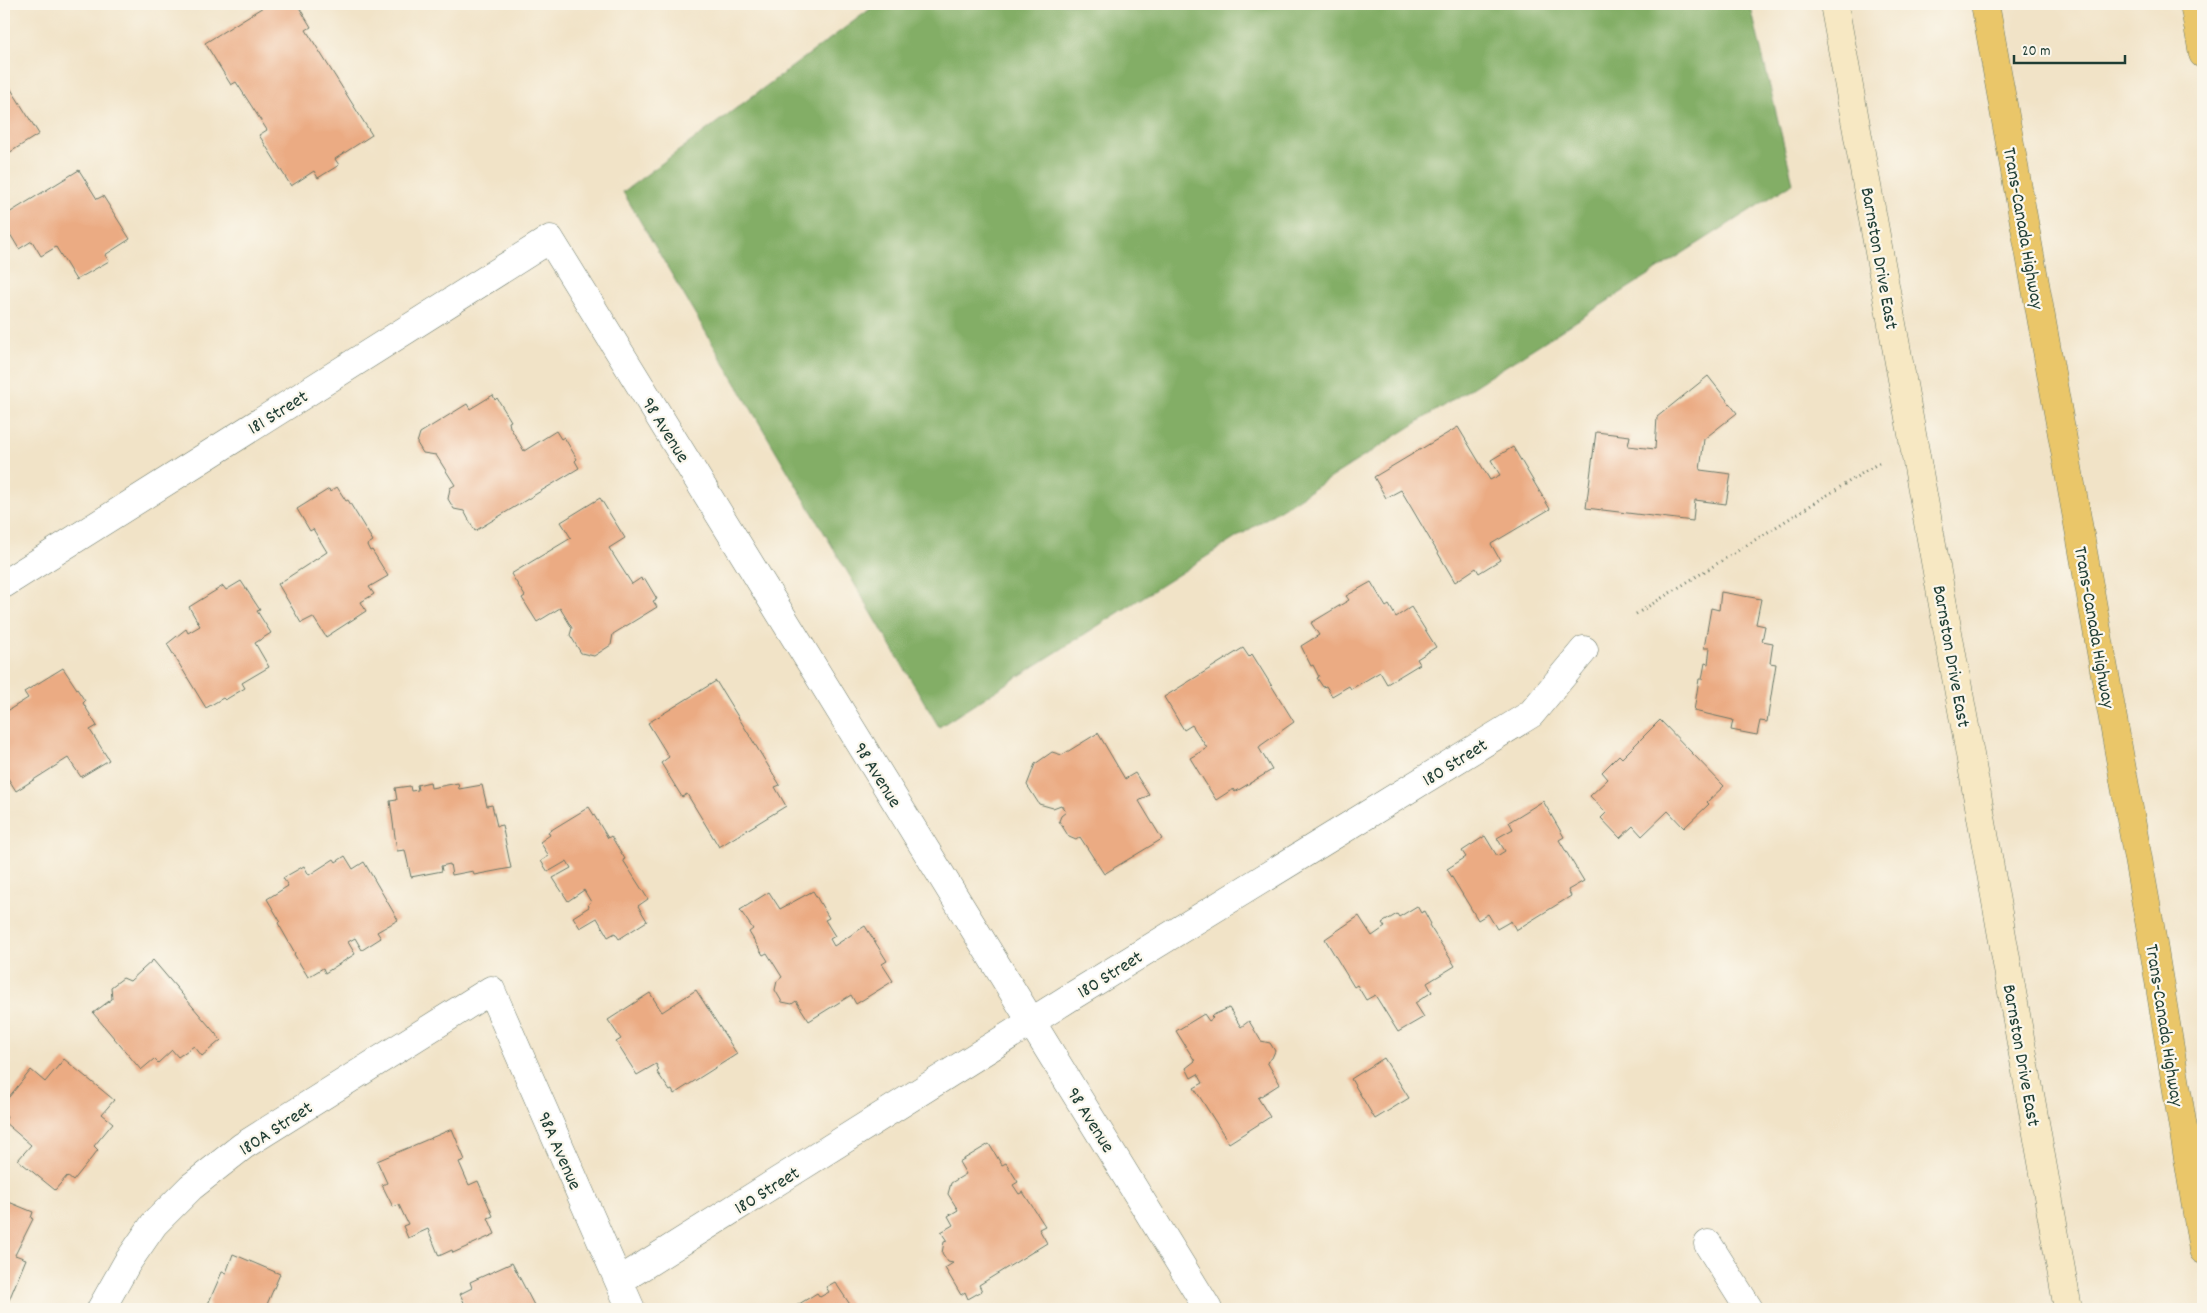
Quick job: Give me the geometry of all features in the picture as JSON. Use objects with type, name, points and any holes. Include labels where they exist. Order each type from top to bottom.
[{"type":"highway","name":"Trans-Canada Highway","points":[[1985,4],[2150,926],[2203,1250]]},
{"type":"highway","points":[[2194,4],[2203,54]]},
{"type":"street","name":"Barnston Drive East","points":[[1834,4],[1961,703],[2068,1309]]},
{"type":"street","name":"181 Street","points":[[4,584],[550,240]]},
{"type":"street","name":"98 Avenue","points":[[550,240],[1208,1309]]},
{"type":"street","name":"180 Street","points":[[619,1281],[1032,1021],[1531,714],[1584,650]]},
{"type":"street","name":"98A Avenue","points":[[491,990],[631,1309]]},
{"type":"street","name":"180A Street","points":[[101,1309],[127,1263],[154,1224],[191,1187],[243,1146],[491,990]]},
{"type":"street","points":[[1708,1244],[1749,1309]]},
{"type":"path","points":[[1636,614],[1882,461]]},
{"type":"green space","points":[[877,4],[1750,4],[1793,183],[939,727],[623,192]]},
{"type":"building","points":[[268,4],[297,4],[311,27],[306,30],[372,135],[335,159],[339,165],[318,178],[314,171],[291,186],[259,135],[267,130],[236,82],[231,85],[205,43]]},
{"type":"building","points":[[4,78],[39,134],[4,156]]},
{"type":"building","points":[[79,170],[97,199],[103,196],[130,239],[105,255],[109,261],[76,280],[56,247],[41,256],[32,241],[19,249],[4,224],[4,216]]},
{"type":"building","points":[[1708,376],[1737,413],[1704,439],[1700,470],[1731,474],[1726,504],[1695,500],[1693,521],[1586,508],[1596,432],[1630,436],[1628,446],[1655,449],[1657,417]]},
{"type":"building","points":[[493,395],[495,400],[497,398],[511,421],[509,422],[510,427],[524,451],[556,431],[561,439],[564,437],[577,459],[575,461],[579,468],[475,531],[464,511],[454,509],[448,499],[450,488],[455,485],[436,455],[423,453],[417,443],[420,433],[467,404],[470,409]]},
{"type":"building","points":[[1458,427],[1490,480],[1500,475],[1491,460],[1513,447],[1550,509],[1491,544],[1500,560],[1479,573],[1476,568],[1455,582],[1401,490],[1386,498],[1374,477]]},
{"type":"building","points":[[337,487],[346,501],[348,500],[373,541],[367,545],[388,576],[369,587],[374,594],[361,602],[366,611],[326,637],[313,617],[301,623],[278,584],[327,552],[313,529],[310,531],[297,509],[329,489],[330,492]]},
{"type":"building","points":[[600,498],[625,538],[609,548],[632,584],[641,578],[642,581],[645,579],[657,599],[653,601],[657,607],[613,634],[611,645],[594,656],[581,653],[570,635],[572,628],[560,608],[537,622],[522,598],[525,596],[511,574],[571,538],[561,522]]},
{"type":"building","points":[[241,581],[260,610],[257,611],[271,633],[255,643],[269,667],[242,683],[245,688],[225,700],[223,698],[206,708],[167,644],[186,629],[188,633],[200,626],[189,607],[223,586],[226,590]]},
{"type":"building","points":[[1371,582],[1386,607],[1389,605],[1396,617],[1411,607],[1436,647],[1417,659],[1420,664],[1387,684],[1380,672],[1351,689],[1349,686],[1332,696],[1326,686],[1323,687],[1317,678],[1319,677],[1313,665],[1311,666],[1301,646],[1319,635],[1311,623],[1349,600],[1346,596]]},
{"type":"building","points":[[1721,592],[1761,599],[1756,624],[1765,626],[1762,641],[1773,643],[1770,663],[1776,664],[1767,722],[1760,721],[1757,735],[1731,730],[1733,720],[1694,711],[1699,679],[1702,679],[1705,663],[1708,664],[1710,648],[1704,648],[1711,608],[1719,610]]},
{"type":"building","points":[[1243,648],[1249,657],[1252,654],[1294,722],[1259,748],[1272,770],[1235,792],[1233,789],[1216,800],[1190,758],[1207,748],[1192,725],[1184,730],[1164,697]]},
{"type":"building","points":[[63,668],[85,701],[83,703],[97,726],[90,730],[109,760],[81,777],[68,758],[16,791],[4,772],[4,713],[28,698],[24,692]]},
{"type":"building","points":[[716,681],[780,785],[775,787],[786,806],[719,847],[687,794],[682,797],[661,763],[669,757],[648,723]]},
{"type":"building","points":[[1660,720],[1724,786],[1707,802],[1709,804],[1684,828],[1668,811],[1642,836],[1633,826],[1620,838],[1601,818],[1606,813],[1590,796],[1608,779],[1602,772],[1619,755],[1622,758]]},
{"type":"building","points":[[1098,733],[1125,779],[1135,773],[1149,795],[1139,801],[1162,839],[1104,874],[1080,837],[1076,840],[1069,837],[1059,821],[1066,812],[1061,805],[1053,808],[1039,804],[1027,785],[1035,764],[1052,752],[1062,755]]},
{"type":"building","points":[[430,782],[431,788],[458,783],[459,789],[482,785],[487,806],[492,805],[497,826],[502,825],[511,868],[474,875],[473,871],[452,875],[450,864],[441,866],[442,871],[411,877],[405,850],[397,851],[390,801],[397,800],[395,788],[410,786],[411,791],[418,790],[417,785]]},
{"type":"building","points":[[1543,801],[1564,837],[1559,840],[1584,881],[1568,890],[1571,896],[1516,930],[1511,921],[1497,929],[1488,914],[1478,920],[1447,869],[1466,857],[1462,851],[1485,836],[1497,856],[1505,851],[1497,838],[1513,829],[1509,822]]},
{"type":"building","points":[[589,807],[608,838],[611,836],[625,859],[623,860],[648,899],[638,906],[647,921],[619,939],[615,933],[608,937],[597,918],[580,928],[573,917],[589,907],[588,904],[591,902],[584,890],[568,901],[553,878],[571,868],[567,861],[548,872],[541,861],[549,856],[540,842],[550,835],[548,832]]},
{"type":"building","points":[[345,856],[353,869],[364,862],[398,920],[377,932],[381,938],[362,950],[355,938],[348,942],[355,954],[325,973],[323,968],[308,977],[294,954],[278,923],[280,921],[267,899],[288,886],[283,878],[304,866],[309,875],[334,859],[336,862]]},
{"type":"building","points":[[813,891],[829,918],[825,920],[835,936],[830,939],[834,946],[865,926],[887,961],[882,964],[893,981],[856,1004],[851,995],[809,1021],[796,1001],[792,1004],[782,1002],[775,990],[777,981],[782,977],[767,953],[763,955],[749,932],[753,929],[740,910],[769,892],[780,909]]},
{"type":"building","points":[[1417,906],[1421,913],[1424,911],[1431,924],[1429,925],[1455,966],[1427,983],[1432,992],[1415,1003],[1424,1017],[1398,1032],[1375,995],[1366,1000],[1357,985],[1354,987],[1325,939],[1359,916],[1372,936],[1385,927],[1382,923],[1397,914],[1399,917]]},
{"type":"building","points":[[153,960],[221,1040],[202,1056],[194,1046],[178,1057],[172,1050],[158,1063],[154,1059],[141,1070],[93,1013],[112,999],[111,987],[123,978],[130,981]]},
{"type":"building","points":[[696,990],[737,1054],[674,1094],[657,1072],[659,1070],[656,1064],[637,1075],[616,1042],[621,1039],[608,1020],[650,993],[662,1012]]},
{"type":"building","points":[[1229,1008],[1241,1027],[1249,1021],[1261,1041],[1270,1043],[1275,1051],[1272,1058],[1267,1062],[1280,1084],[1258,1098],[1270,1117],[1229,1143],[1194,1088],[1203,1083],[1198,1074],[1191,1078],[1186,1068],[1195,1061],[1176,1031],[1204,1014],[1209,1021],[1213,1018],[1211,1016]]},
{"type":"building","points":[[1384,1058],[1409,1098],[1375,1119],[1351,1079]]},
{"type":"building","points":[[64,1059],[114,1100],[102,1114],[113,1123],[94,1146],[98,1150],[73,1181],[67,1176],[55,1190],[18,1160],[31,1145],[4,1122],[7,1117],[4,1114],[4,1103],[31,1070],[45,1082]]},
{"type":"building","points":[[452,1129],[465,1160],[459,1162],[469,1185],[478,1181],[493,1216],[488,1218],[495,1234],[453,1253],[452,1250],[439,1256],[428,1229],[408,1238],[403,1226],[408,1224],[399,1205],[393,1207],[382,1185],[387,1183],[377,1161]]},
{"type":"building","points":[[989,1144],[1002,1165],[1006,1163],[1018,1182],[1013,1185],[1019,1194],[1023,1192],[1045,1226],[1039,1229],[1047,1243],[979,1285],[982,1291],[968,1299],[965,1292],[961,1295],[945,1268],[953,1263],[948,1262],[942,1253],[944,1242],[947,1241],[941,1232],[953,1225],[948,1216],[958,1210],[948,1194],[951,1183],[966,1174],[959,1162]]},
{"type":"building","points":[[4,1200],[33,1212],[31,1218],[33,1219],[15,1255],[26,1259],[9,1300],[4,1298]]},
{"type":"building","points":[[233,1254],[280,1274],[265,1309],[208,1309],[210,1304],[208,1304],[222,1272],[226,1273]]},
{"type":"building","points":[[512,1263],[536,1309],[467,1309],[460,1294],[472,1288],[470,1282]]},
{"type":"building","points":[[835,1282],[853,1309],[791,1309],[817,1293],[820,1297],[829,1292],[826,1287]]}]
